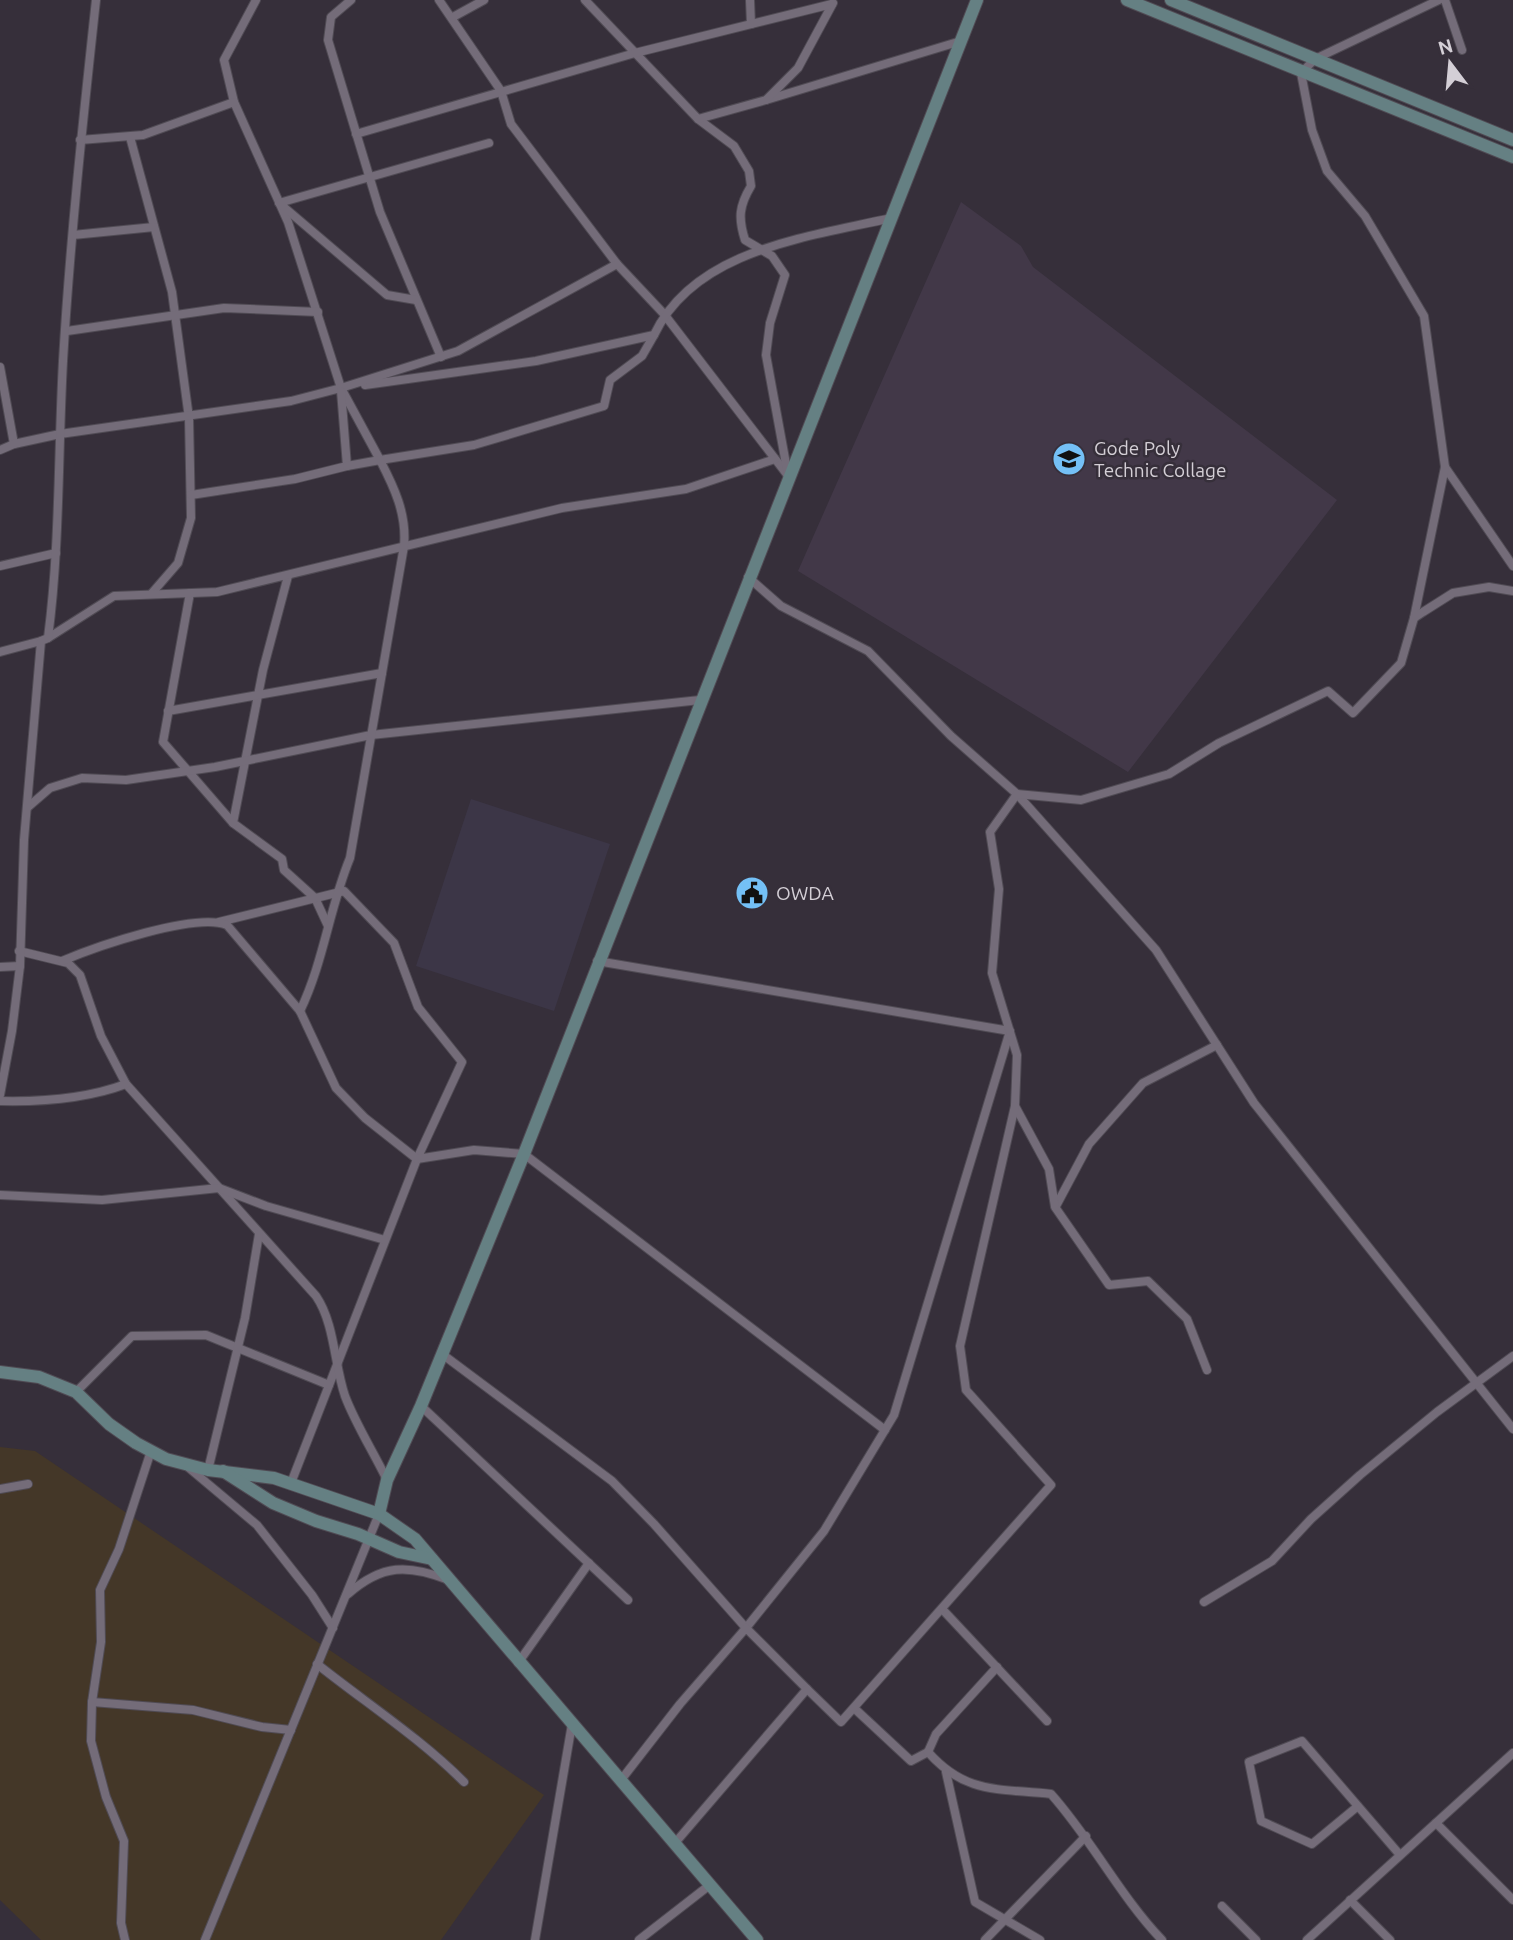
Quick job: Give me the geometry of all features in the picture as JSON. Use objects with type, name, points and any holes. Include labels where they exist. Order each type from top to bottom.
[{"type":"street","points":[[0,1095],[20,966],[28,807],[44,640],[56,553],[60,434],[80,139],[96,0]]},
{"type":"street","points":[[256,0],[224,60],[234,102],[279,203],[318,312],[341,388],[393,485],[406,524],[350,858],[336,893],[317,975],[300,1011]]},
{"type":"street","points":[[351,0],[331,17],[328,40],[380,212],[441,357]]},
{"type":"street","points":[[439,0],[501,91],[511,124],[617,264],[664,314],[789,477]]},
{"type":"street","points":[[453,17],[484,0]]},
{"type":"street","points":[[585,0],[698,118],[734,146],[749,171],[751,186],[741,202],[739,221],[745,240],[772,256],[785,275],[770,323],[766,355],[789,477]]},
{"type":"street","points":[[750,0],[751,24]]},
{"type":"street","points":[[205,1940],[379,1514],[387,1480],[421,1406],[524,1154],[597,961],[977,0]]},
{"type":"street","points":[[1126,0],[1513,157]]},
{"type":"street","points":[[1171,0],[1200,6],[1315,59],[1513,140]]},
{"type":"street","points":[[1301,73],[1315,59],[1438,0]]},
{"type":"street","points":[[1445,0],[1462,50]]},
{"type":"street","points":[[356,134],[635,53],[833,2]]},
{"type":"street","points":[[766,100],[798,68],[833,2]]},
{"type":"street","points":[[698,118],[961,41]]},
{"type":"street","points":[[1017,794],[1081,800],[1169,774],[1219,743],[1328,691],[1353,713],[1401,663],[1414,618],[1445,467],[1424,316],[1365,216],[1327,171],[1312,130],[1301,73]]},
{"type":"street","points":[[80,139],[130,137],[234,102]]},
{"type":"street","points":[[130,137],[175,313],[189,418],[191,518],[178,563],[152,593]]},
{"type":"street","points":[[279,203],[489,143]]},
{"type":"street","points":[[279,203],[387,296],[416,300]]},
{"type":"street","points":[[191,495],[295,479],[347,466],[474,444],[604,406],[610,380],[642,356],[664,314],[710,274],[758,249],[891,218]]},
{"type":"street","points":[[73,235],[154,227]]},
{"type":"street","points":[[0,450],[14,444],[60,434],[189,418],[291,401],[341,388],[458,351],[617,264]]},
{"type":"street","points":[[67,331],[138,322],[175,313],[224,308],[318,312]]},
{"type":"street","points":[[341,388],[536,361],[654,335]]},
{"type":"street","points":[[0,367],[14,444]]},
{"type":"street","points":[[341,388],[347,466]]},
{"type":"street","points":[[0,652],[44,640],[114,596],[217,592],[562,508],[686,489],[775,459]]},
{"type":"street","points":[[1445,467],[1513,566]]},
{"type":"street","points":[[0,566],[56,553]]},
{"type":"street","points":[[233,823],[258,697],[288,576]]},
{"type":"street","points":[[748,577],[781,606],[868,651],[951,736],[1017,794],[1156,950],[1254,1103],[1513,1429]]},
{"type":"street","points":[[1414,618],[1453,593],[1489,587],[1513,592]]},
{"type":"street","points":[[190,593],[163,742],[233,823],[282,859],[284,870],[315,898],[328,926]]},
{"type":"street","points":[[168,711],[382,673]]},
{"type":"street","points":[[28,807],[50,788],[82,778],[126,780],[245,761],[371,736],[700,700]]},
{"type":"street","points":[[442,1354],[612,1482],[654,1524],[746,1628],[841,1722],[1051,1485],[966,1390],[960,1346],[1015,1106],[1017,1055],[992,973],[999,889],[990,832],[1017,794]]},
{"type":"street","points":[[62,961],[104,944],[172,927],[219,922],[344,891],[394,943],[418,1007],[462,1062],[417,1159],[291,1483]]},
{"type":"street","points":[[219,922],[243,941],[300,1011],[336,1088],[365,1118],[417,1159],[474,1150],[524,1154],[885,1430]]},
{"type":"street","points":[[19,951],[62,961],[80,975],[101,1036],[126,1084],[325,1309],[336,1366],[346,1399],[387,1480]]},
{"type":"street","points":[[597,961],[1010,1031]]},
{"type":"street","points":[[0,967],[20,966]]},
{"type":"street","points":[[621,1780],[680,1704],[746,1628],[824,1531],[894,1415],[1010,1031]]},
{"type":"street","points":[[1055,1207],[1089,1144],[1143,1083],[1217,1045]]},
{"type":"street","points":[[0,1101],[38,1102],[102,1093],[126,1084]]},
{"type":"street","points":[[1015,1106],[1049,1168],[1055,1207],[1109,1285],[1148,1281],[1187,1319],[1207,1370]]},
{"type":"street","points":[[0,1195],[102,1200],[156,1197],[219,1188],[267,1206],[385,1240]]},
{"type":"street","points":[[208,1470],[238,1348],[259,1234]]},
{"type":"street","points":[[76,1392],[132,1336],[206,1335],[329,1385]]},
{"type":"street","points":[[1204,1602],[1272,1561],[1311,1518],[1360,1475],[1513,1356]]},
{"type":"street","points":[[0,1372],[39,1377],[76,1392],[109,1424],[150,1451],[187,1466],[244,1472],[291,1483],[379,1514],[415,1539],[518,1663],[711,1884],[752,1938]]},
{"type":"street","points":[[421,1406],[628,1600]]},
{"type":"street","points":[[125,1940],[121,1923],[124,1840],[96,1765],[91,1741],[92,1702],[101,1642],[100,1590],[119,1549],[150,1451]]},
{"type":"street","points":[[187,1466],[257,1525],[312,1595],[333,1628]]},
{"type":"street","points":[[223,1471],[273,1503],[399,1552],[432,1559]]},
{"type":"street","points":[[0,1489],[27,1484]]},
{"type":"street","points":[[518,1663],[589,1563]]},
{"type":"street","points":[[346,1596],[380,1573],[397,1569],[418,1568],[452,1581]]},
{"type":"street","points":[[943,1609],[1047,1720]]},
{"type":"street","points":[[317,1664],[390,1722],[429,1747],[464,1782]]},
{"type":"street","points":[[854,1708],[911,1761],[928,1752],[936,1734],[997,1667]]},
{"type":"street","points":[[676,1843],[807,1689]]},
{"type":"street","points":[[92,1702],[194,1710],[261,1727],[291,1730]]},
{"type":"street","points":[[534,1940],[572,1724]]},
{"type":"street","points":[[1358,1806],[1312,1844],[1261,1821],[1249,1762],[1302,1741],[1358,1806],[1400,1855]]},
{"type":"street","points":[[928,1752],[946,1772],[974,1786],[1051,1794],[1086,1836],[1142,1918],[1163,1940]]},
{"type":"street","points":[[1307,1940],[1513,1753]]},
{"type":"street","points":[[946,1772],[975,1902],[1040,1940]]},
{"type":"street","points":[[1436,1823],[1512,1897]]},
{"type":"street","points":[[985,1940],[1086,1836]]},
{"type":"street","points":[[639,1940],[711,1884]]},
{"type":"street","points":[[1350,1900],[1390,1940]]},
{"type":"street","points":[[1222,1906],[1256,1940]]},
{"type":"shaded area","points":[[961,202],[1021,246],[1033,267],[1337,500],[1128,772],[798,571]]},
{"type":"shaded area","points":[[471,799],[610,844],[554,1011],[416,966]]},
{"type":"shaded area","points":[[0,1447],[35,1451],[544,1795],[441,1940],[41,1940],[0,1900]]},
{"type":"place","name":"Gode Poly Technic Collage","points":[[1069,459]]},
{"type":"place","name":"OWDA","points":[[752,893]]}]
